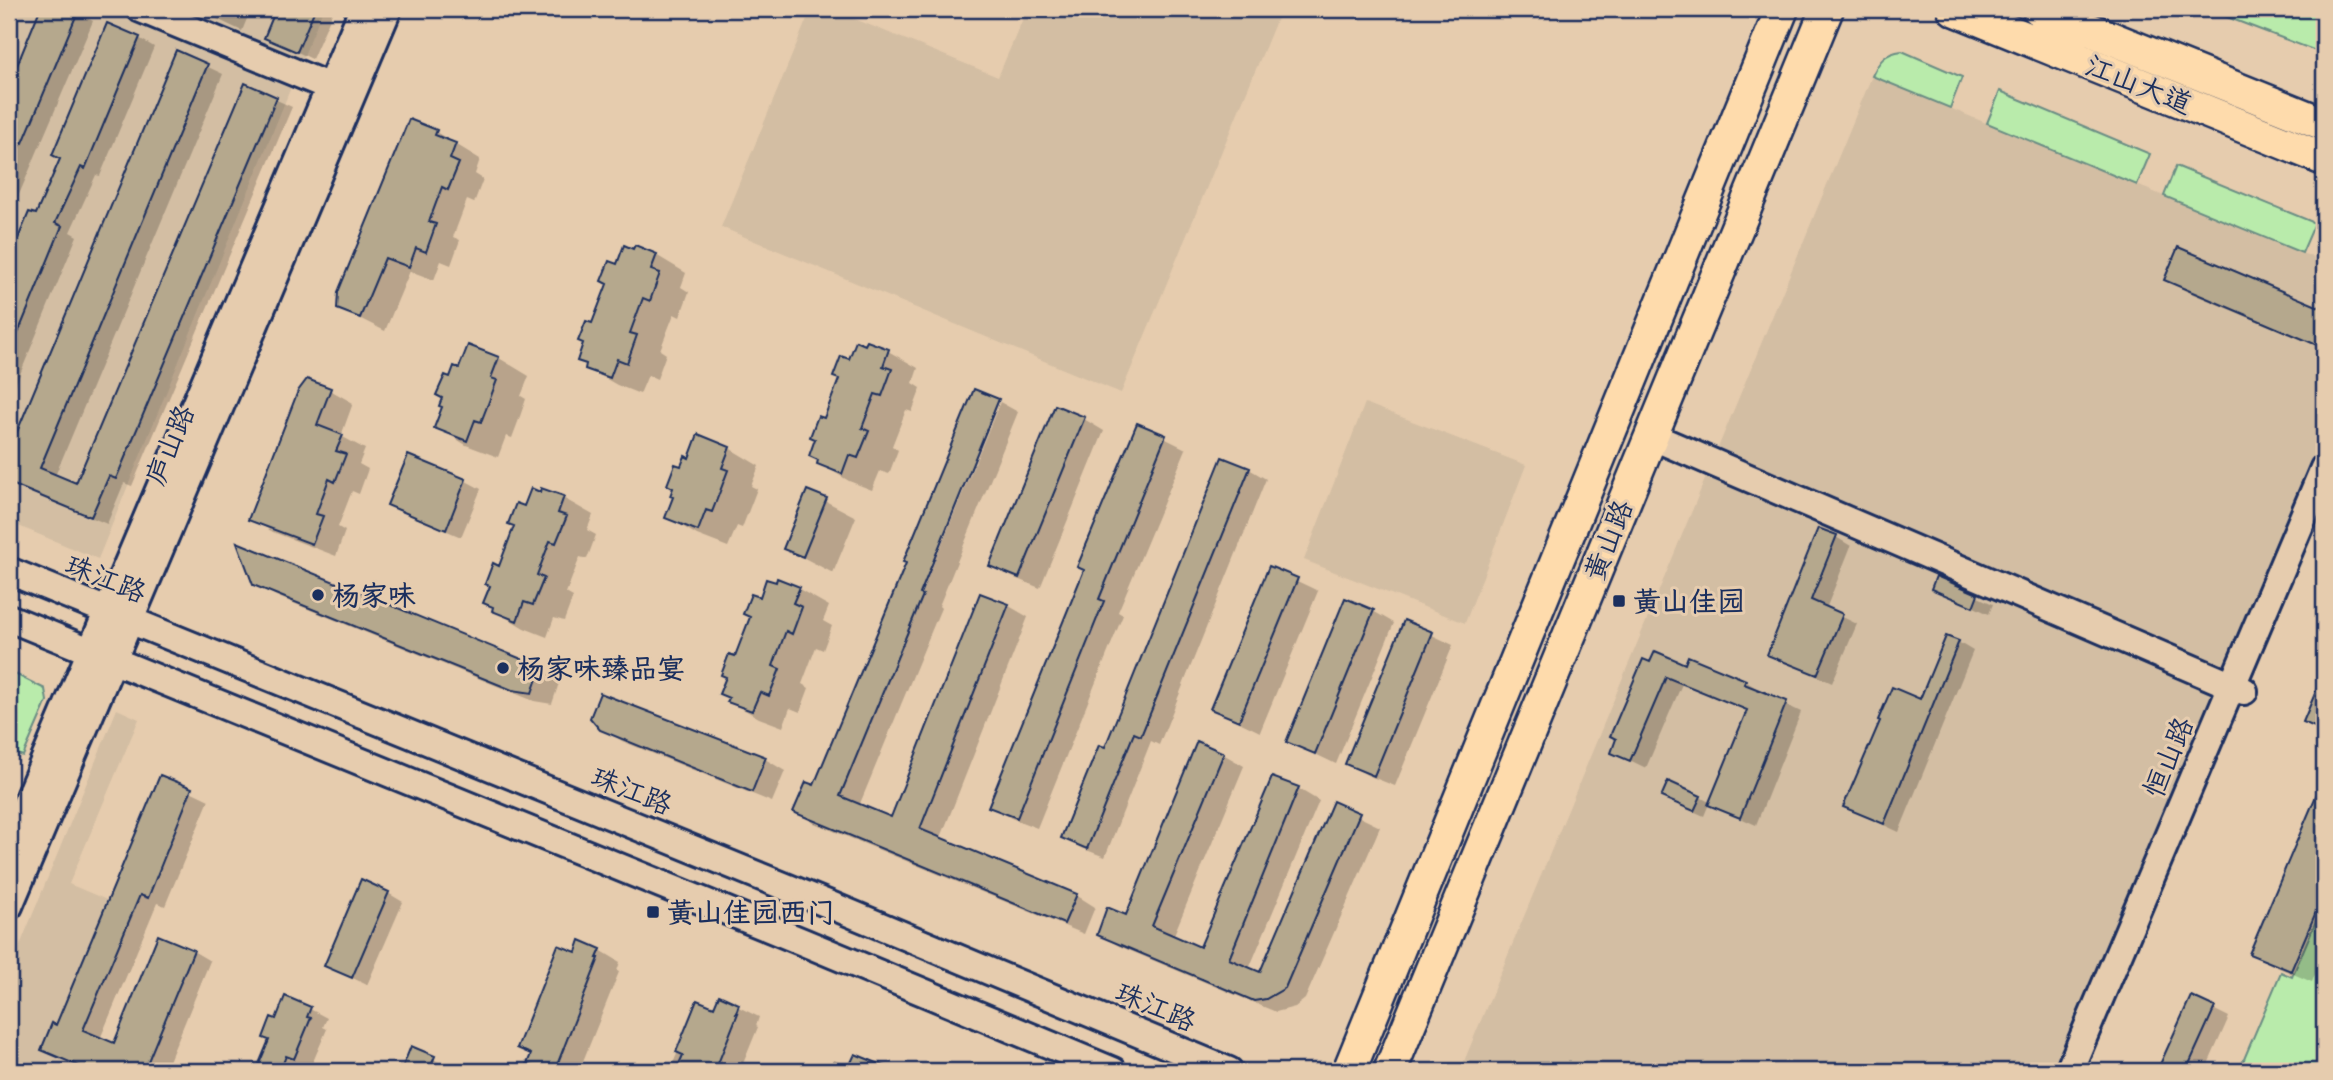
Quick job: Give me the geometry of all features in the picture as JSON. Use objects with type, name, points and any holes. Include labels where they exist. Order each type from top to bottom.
[{"type":"main road","name":"黄山路","points":[[1349,1071],[1782,9]]},
{"type":"main road","name":"黄山路","points":[[1390,1071],[1827,9]]},
{"type":"main road","name":"江山大道","points":[[1954,9],[2324,159]]},
{"type":"main road","name":"江山大道","points":[[2039,9],[2324,124]]},
{"type":"street","points":[[141,9],[330,88]]},
{"type":"street","name":"庐山路","points":[[9,906],[102,657],[363,9]]},
{"type":"street","name":"庐山路","points":[[118,617],[388,9]]},
{"type":"street","points":[[1651,436],[2238,688]]},
{"type":"street","name":"恒山路","points":[[2082,1071],[2238,688],[2324,468]]},
{"type":"street","name":"恒山路","points":[[2069,1071],[2324,500]]},
{"type":"street","name":"珠江路","points":[[9,571],[758,875],[1229,1071]]},
{"type":"street","points":[[9,618],[1113,1071]]},
{"type":"street","name":"庐山路","points":[[9,844],[102,657]]},
{"type":"street","points":[[286,732],[302,691]]},
{"type":"street","points":[[740,916],[758,875]]},
{"type":"street","points":[[947,1002],[964,960]]},
{"type":"shaded area","points":[[9,9],[323,9],[98,559],[9,522]]},
{"type":"shaded area","points":[[811,9],[830,9],[998,77],[1027,9],[1281,9],[1121,393],[721,227]]},
{"type":"shaded area","points":[[1872,76],[2324,262],[2324,429],[2053,1071],[1460,1071]]},
{"type":"shaded area","points":[[1365,403],[1526,465],[1465,623],[1304,560]]},
{"type":"shaded area","points":[[117,709],[139,719],[69,884],[133,911],[83,1030],[96,1035],[88,1054],[129,1071],[9,1071],[9,972]]},
{"type":"green space","points":[[2206,9],[2324,9],[2324,54]]},
{"type":"green space","points":[[1902,51],[1962,77],[1950,108],[1872,76],[1883,59]]},
{"type":"green space","points":[[2000,91],[2150,154],[2137,185],[1987,123]]},
{"type":"green space","points":[[2176,166],[2315,223],[2302,253],[2164,196]]},
{"type":"green space","points":[[9,671],[45,689],[47,701],[23,756],[9,751]]},
{"type":"green space","points":[[2324,902],[2324,1071],[2239,1071],[2281,972],[2292,977]]},
{"type":"building","points":[[40,9],[79,9],[9,171],[9,85]]},
{"type":"building","points":[[276,9],[315,9],[297,52],[264,38]]},
{"type":"building","points":[[107,23],[140,37],[85,169],[81,167],[55,223],[62,226],[9,355],[9,260],[29,212],[36,214],[60,159],[52,155]]},
{"type":"building","points":[[176,50],[208,64],[40,468],[76,483],[245,83],[277,97],[116,479],[109,476],[91,517],[9,483],[9,451]]},
{"type":"building","points":[[409,119],[437,130],[435,135],[456,143],[450,159],[459,163],[448,190],[442,187],[429,222],[436,224],[426,252],[416,248],[409,267],[385,258],[360,318],[337,309],[338,292]]},
{"type":"building","points":[[624,245],[633,249],[635,245],[657,254],[651,270],[660,273],[650,301],[643,298],[630,333],[637,335],[627,363],[617,359],[610,378],[585,369],[586,364],[577,361],[583,343],[578,341],[586,321],[592,323],[607,284],[601,281],[609,261],[617,264]]},
{"type":"building","points":[[2178,247],[2324,309],[2324,348],[2164,280]]},
{"type":"building","points":[[856,341],[865,345],[867,341],[889,349],[883,366],[892,369],[882,396],[875,394],[862,428],[869,431],[858,458],[849,455],[842,474],[817,464],[818,460],[809,456],[815,439],[810,437],[818,416],[824,418],[839,379],[833,377],[841,356],[849,359]]},
{"type":"building","points":[[468,345],[499,357],[491,378],[497,380],[488,404],[481,422],[475,420],[467,441],[434,428],[442,407],[439,406],[442,398],[436,395],[445,375],[450,377],[454,366],[459,368]]},
{"type":"building","points":[[307,379],[331,388],[317,425],[343,435],[336,451],[346,454],[335,482],[329,479],[316,514],[323,516],[312,544],[248,520],[298,391]]},
{"type":"building","points":[[974,389],[999,399],[920,594],[923,595],[840,796],[891,817],[980,593],[1009,604],[920,829],[1077,894],[1064,924],[793,812],[806,782],[814,785],[906,563],[903,562]]},
{"type":"building","points":[[1055,405],[1085,417],[1019,578],[989,566]]},
{"type":"building","points":[[1137,423],[1166,435],[1099,599],[1104,601],[1017,818],[988,807],[1084,570],[1077,567]]},
{"type":"building","points":[[698,434],[730,447],[722,468],[728,470],[719,494],[712,512],[706,510],[698,531],[665,518],[673,497],[670,496],[673,488],[667,485],[675,464],[681,466],[685,456],[689,458]]},
{"type":"building","points":[[408,455],[466,479],[446,530],[387,505]]},
{"type":"building","points":[[1222,457],[1250,468],[1141,736],[1134,733],[1087,849],[1061,838],[1099,745],[1105,747]]},
{"type":"building","points":[[531,488],[540,492],[541,488],[564,496],[558,513],[567,516],[556,543],[550,541],[537,575],[544,578],[533,605],[524,602],[517,621],[492,611],[493,607],[483,603],[490,586],[485,584],[493,563],[499,566],[514,526],[508,524],[516,503],[524,506]]},
{"type":"building","points":[[807,490],[827,498],[803,557],[783,549]]},
{"type":"building","points":[[1818,528],[1837,535],[1811,600],[1843,614],[1817,675],[1767,655]]},
{"type":"building","points":[[237,542],[541,667],[532,693],[512,690],[253,585]]},
{"type":"building","points":[[1269,566],[1298,578],[1239,721],[1210,709]]},
{"type":"building","points":[[1936,576],[1978,594],[1973,607],[1931,589]]},
{"type":"building","points":[[777,578],[800,587],[793,603],[802,607],[792,634],[786,631],[773,666],[780,669],[769,696],[760,692],[752,711],[727,702],[729,698],[719,694],[726,677],[721,675],[729,654],[735,656],[750,617],[743,614],[751,594],[760,597],[766,579],[776,582]]},
{"type":"building","points":[[1345,598],[1374,610],[1315,754],[1286,742]]},
{"type":"building","points":[[1404,620],[1433,632],[1374,776],[1345,764]]},
{"type":"building","points":[[1946,636],[1959,641],[1884,824],[1843,807],[1892,687],[1920,699]]},
{"type":"building","points":[[1655,651],[1685,664],[1688,656],[1746,680],[1744,684],[1787,701],[1740,818],[1708,805],[1747,710],[1666,677],[1630,761],[1611,753],[1616,739],[1610,736],[1643,659],[1650,662]]},
{"type":"building","points":[[2324,672],[2324,731],[2303,722]]},
{"type":"building","points":[[600,693],[766,757],[752,792],[600,730],[590,718]]},
{"type":"building","points":[[1197,741],[1224,753],[1152,926],[1200,947],[1272,777],[1299,787],[1229,959],[1260,972],[1333,801],[1360,813],[1285,988],[1266,999],[1254,1001],[1097,935],[1107,907],[1126,915]]},
{"type":"building","points":[[160,775],[192,788],[148,898],[140,895],[83,1030],[114,1043],[158,935],[194,950],[144,1071],[91,1071],[41,1050],[52,1023],[56,1025]]},
{"type":"building","points":[[2324,777],[2324,893],[2291,971],[2249,954]]},
{"type":"building","points":[[1668,781],[1701,796],[1694,811],[1661,797]]},
{"type":"building","points":[[361,879],[389,892],[352,978],[324,966]]},
{"type":"building","points":[[580,940],[601,949],[599,958],[557,1065],[554,1064],[551,1071],[546,1071],[527,1064],[531,1054],[517,1048],[558,945],[576,952]]},
{"type":"building","points":[[719,995],[739,1004],[715,1071],[676,1071],[683,1055],[676,1052],[697,1000],[714,1007]]},
{"type":"building","points":[[285,996],[311,1007],[307,1017],[311,1018],[294,1059],[286,1056],[280,1071],[256,1071],[269,1040],[263,1038],[271,1017],[276,1019]]},
{"type":"building","points":[[2191,996],[2215,1007],[2186,1071],[2157,1071]]},
{"type":"building","points":[[411,1046],[435,1056],[429,1071],[401,1071]]},
{"type":"building","points":[[855,1054],[897,1071],[847,1071]]},
{"type":"place","name":"杨家味","points":[[318,595]]},
{"type":"place","name":"黄山佳园","points":[[1619,601]]},
{"type":"place","name":"杨家味臻品宴","points":[[503,668]]},
{"type":"place","name":"黄山佳园西门","points":[[653,912]]}]
